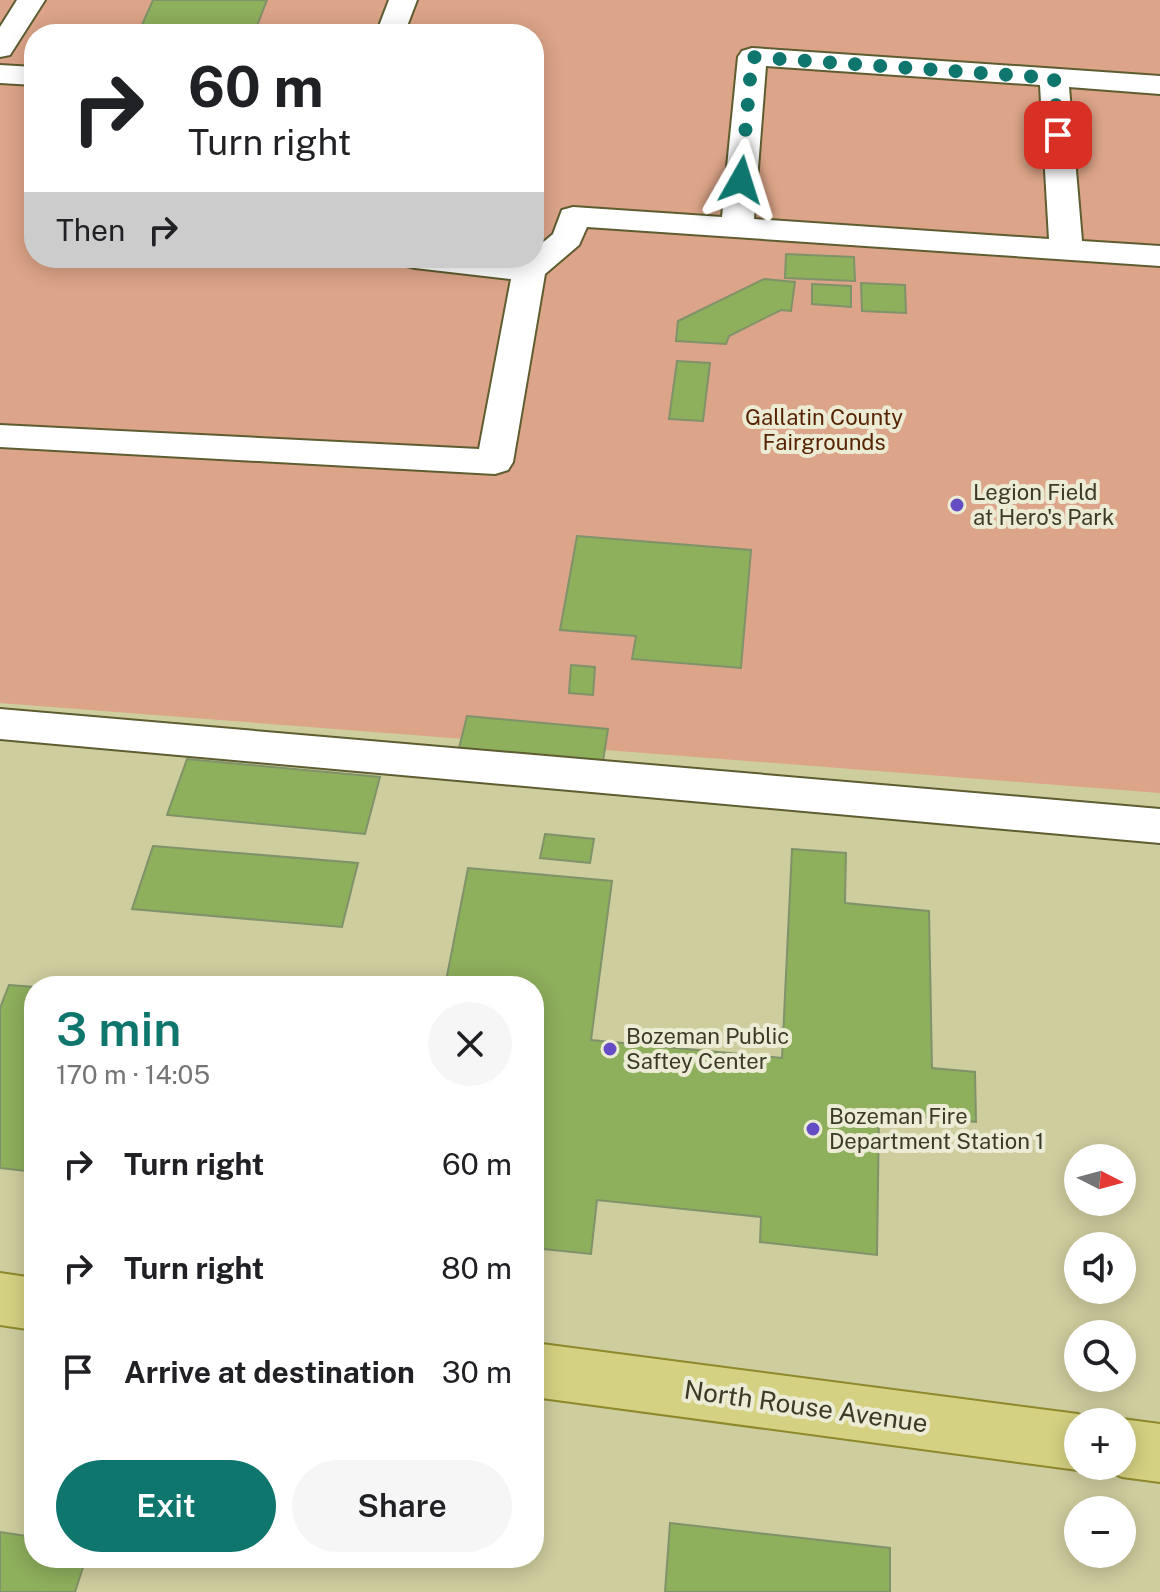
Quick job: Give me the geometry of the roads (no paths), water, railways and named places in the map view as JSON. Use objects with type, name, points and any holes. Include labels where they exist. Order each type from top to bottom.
[{"type":"main road","points":[[0,1299],[24,1303]]},
{"type":"main road","name":"North Rouse Avenue","points":[[544,1371],[1064,1440]]},
{"type":"main road","points":[[1136,1450],[1160,1453]]},
{"type":"lane","points":[[0,49],[31,0]]},
{"type":"lane","points":[[394,24],[403,0]]},
{"type":"lane","points":[[737,228],[752,57],[1160,85]]},
{"type":"lane","points":[[0,74],[24,75]]},
{"type":"lane","points":[[1054,78],[1066,250]]},
{"type":"lane","points":[[544,258],[568,238],[573,217],[1160,256]]},
{"type":"lane","points":[[503,268],[529,271]]},
{"type":"lane","points":[[0,436],[495,462],[529,271],[533,268]]},
{"type":"lane","points":[[0,724],[1160,826]]},
{"type":"place","name":"Legion Field at Hero's Park","points":[[957,505]]},
{"type":"place","name":"Bozeman Public Saftey Center","points":[[610,1049]]},
{"type":"place","name":"Bozeman Fire Department Station 1","points":[[813,1129]]},
{"type":"park label","name":"Gallatin County Fairgrounds","points":[[824,430]]}]
